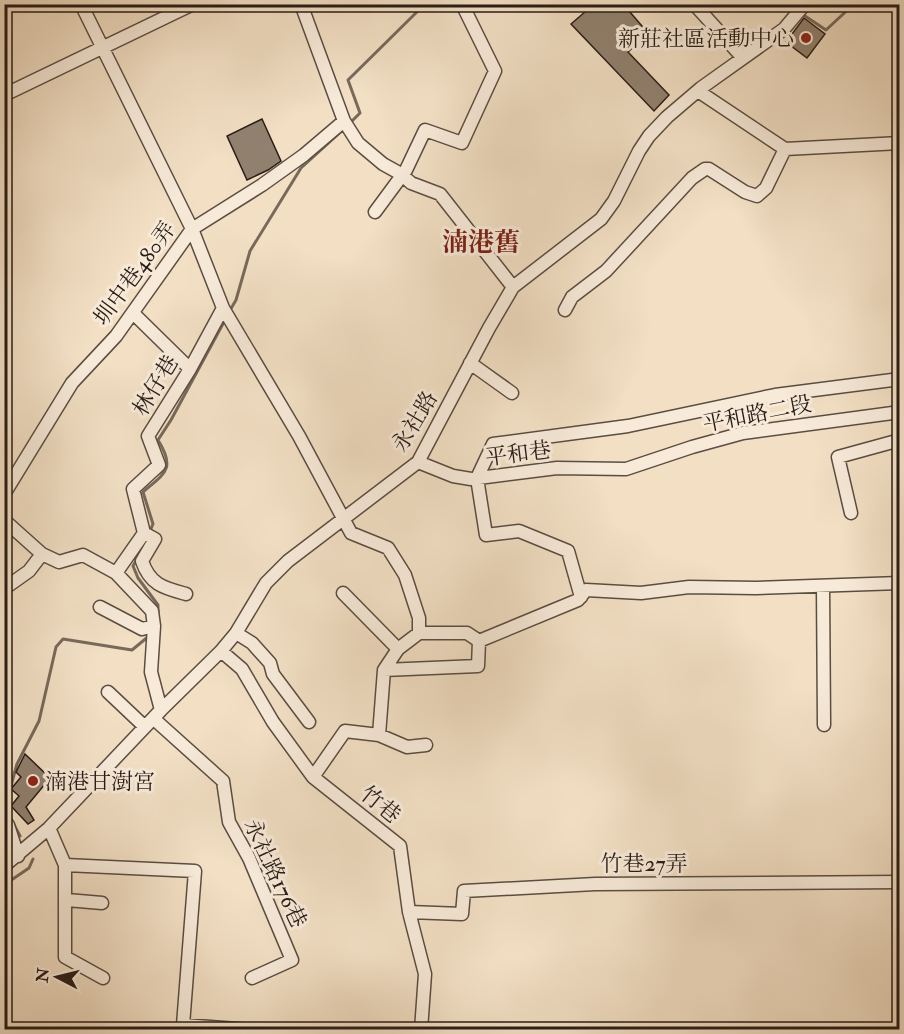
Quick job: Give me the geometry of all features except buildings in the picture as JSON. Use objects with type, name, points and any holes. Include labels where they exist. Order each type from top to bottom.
[{"type":"street","points":[[81,4],[192,229],[223,308],[299,436],[351,533],[388,548],[405,575],[419,618],[419,633]]},
{"type":"street","points":[[4,95],[193,4]]},
{"type":"street","points":[[301,4],[344,121],[358,143],[411,183],[440,194],[513,287]]},
{"type":"street","points":[[375,212],[406,170],[425,130],[462,143],[495,71],[462,4]]},
{"type":"street","points":[[694,4],[742,58]]},
{"type":"street","name":"永社路","points":[[4,866],[49,828],[221,651],[236,633],[266,583],[288,561],[418,462],[513,287],[601,219],[614,201],[639,151],[649,136],[667,117],[698,91],[784,29],[805,4]]},
{"type":"street","points":[[698,91],[785,149],[900,143]]},
{"type":"street","name":"圳中巷480弄","points":[[4,495],[72,384],[116,336],[192,229],[295,161],[344,121]]},
{"type":"street","points":[[564,310],[572,297],[606,271],[692,178],[705,169],[709,169],[745,192],[757,196],[766,188],[785,149]]},
{"type":"street","name":"林仔巷","points":[[144,533],[133,489],[159,465],[148,436],[190,369],[223,308]]},
{"type":"street","points":[[133,313],[190,369]]},
{"type":"street","points":[[470,363],[512,393]]},
{"type":"street","points":[[580,597],[568,551],[519,531],[486,535],[477,478],[494,444],[628,426],[775,394],[900,379]]},
{"type":"street","name":"平和路二段","points":[[626,469],[692,447],[743,434],[900,412]]},
{"type":"street","points":[[850,513],[838,456],[900,440]]},
{"type":"street","name":"平和巷","points":[[418,462],[453,476],[477,478],[557,468],[626,469]]},
{"type":"street","points":[[4,520],[42,555],[59,562],[83,555],[116,573],[152,611],[153,719]]},
{"type":"street","points":[[116,573],[144,533],[155,539],[142,561],[146,573],[160,586],[186,594]]},
{"type":"street","points":[[5,588],[28,571],[42,555]]},
{"type":"street","points":[[479,641],[578,600],[586,590],[641,592],[689,587],[756,588],[900,583]]},
{"type":"street","points":[[823,586],[824,725]]},
{"type":"street","points":[[343,593],[398,649]]},
{"type":"street","points":[[100,607],[142,629],[153,631]]},
{"type":"street","points":[[236,633],[252,643],[270,663],[273,674],[309,722]]},
{"type":"street","points":[[379,735],[384,670],[398,649],[419,633],[467,633],[479,641]]},
{"type":"street","points":[[384,670],[478,666],[479,641]]},
{"type":"street","name":"竹巷","points":[[221,651],[242,669],[273,722],[313,777],[400,846],[409,912],[425,974],[420,1029]]},
{"type":"street","points":[[108,692],[153,719]]},
{"type":"street","name":"永社路176巷","points":[[153,719],[223,781],[229,822],[249,858],[292,960],[252,978]]},
{"type":"street","points":[[313,777],[345,731],[379,735],[407,747],[426,745]]},
{"type":"street","points":[[4,821],[8,825],[18,856]]},
{"type":"street","points":[[49,828],[65,865],[67,900],[65,957],[103,978]]},
{"type":"street","points":[[65,865],[195,871],[183,1025],[251,1029]]},
{"type":"street","name":"竹巷27弄","points":[[409,912],[462,914],[464,891],[595,884],[900,882]]},
{"type":"street","points":[[67,900],[102,903]]},
{"type":"waterway","points":[[350,123],[360,113],[348,80],[425,4]]},
{"type":"waterway","points":[[788,4],[797,10]]},
{"type":"waterway","points":[[802,14],[826,30],[854,4]]},
{"type":"waterway","points":[[229,312],[236,300],[250,251],[301,168],[345,128]]},
{"type":"waterway","points":[[150,531],[153,524],[143,492],[162,475],[167,464],[158,440],[225,320]]},
{"type":"waterway","points":[[137,559],[133,566],[138,578],[158,605],[158,616]]},
{"type":"waterway","points":[[20,836],[5,808],[17,764],[39,721],[56,647],[63,639],[132,650],[149,636]]},
{"type":"waterway","points":[[4,885],[29,868],[33,859]]},
{"type":"place","name":"新莊社區活動中心","points":[[806,38]]},
{"type":"place","name":"湳港甘澍宮","points":[[33,781]]},
{"type":"district","name":"湳港舊","points":[[481,242]]}]
